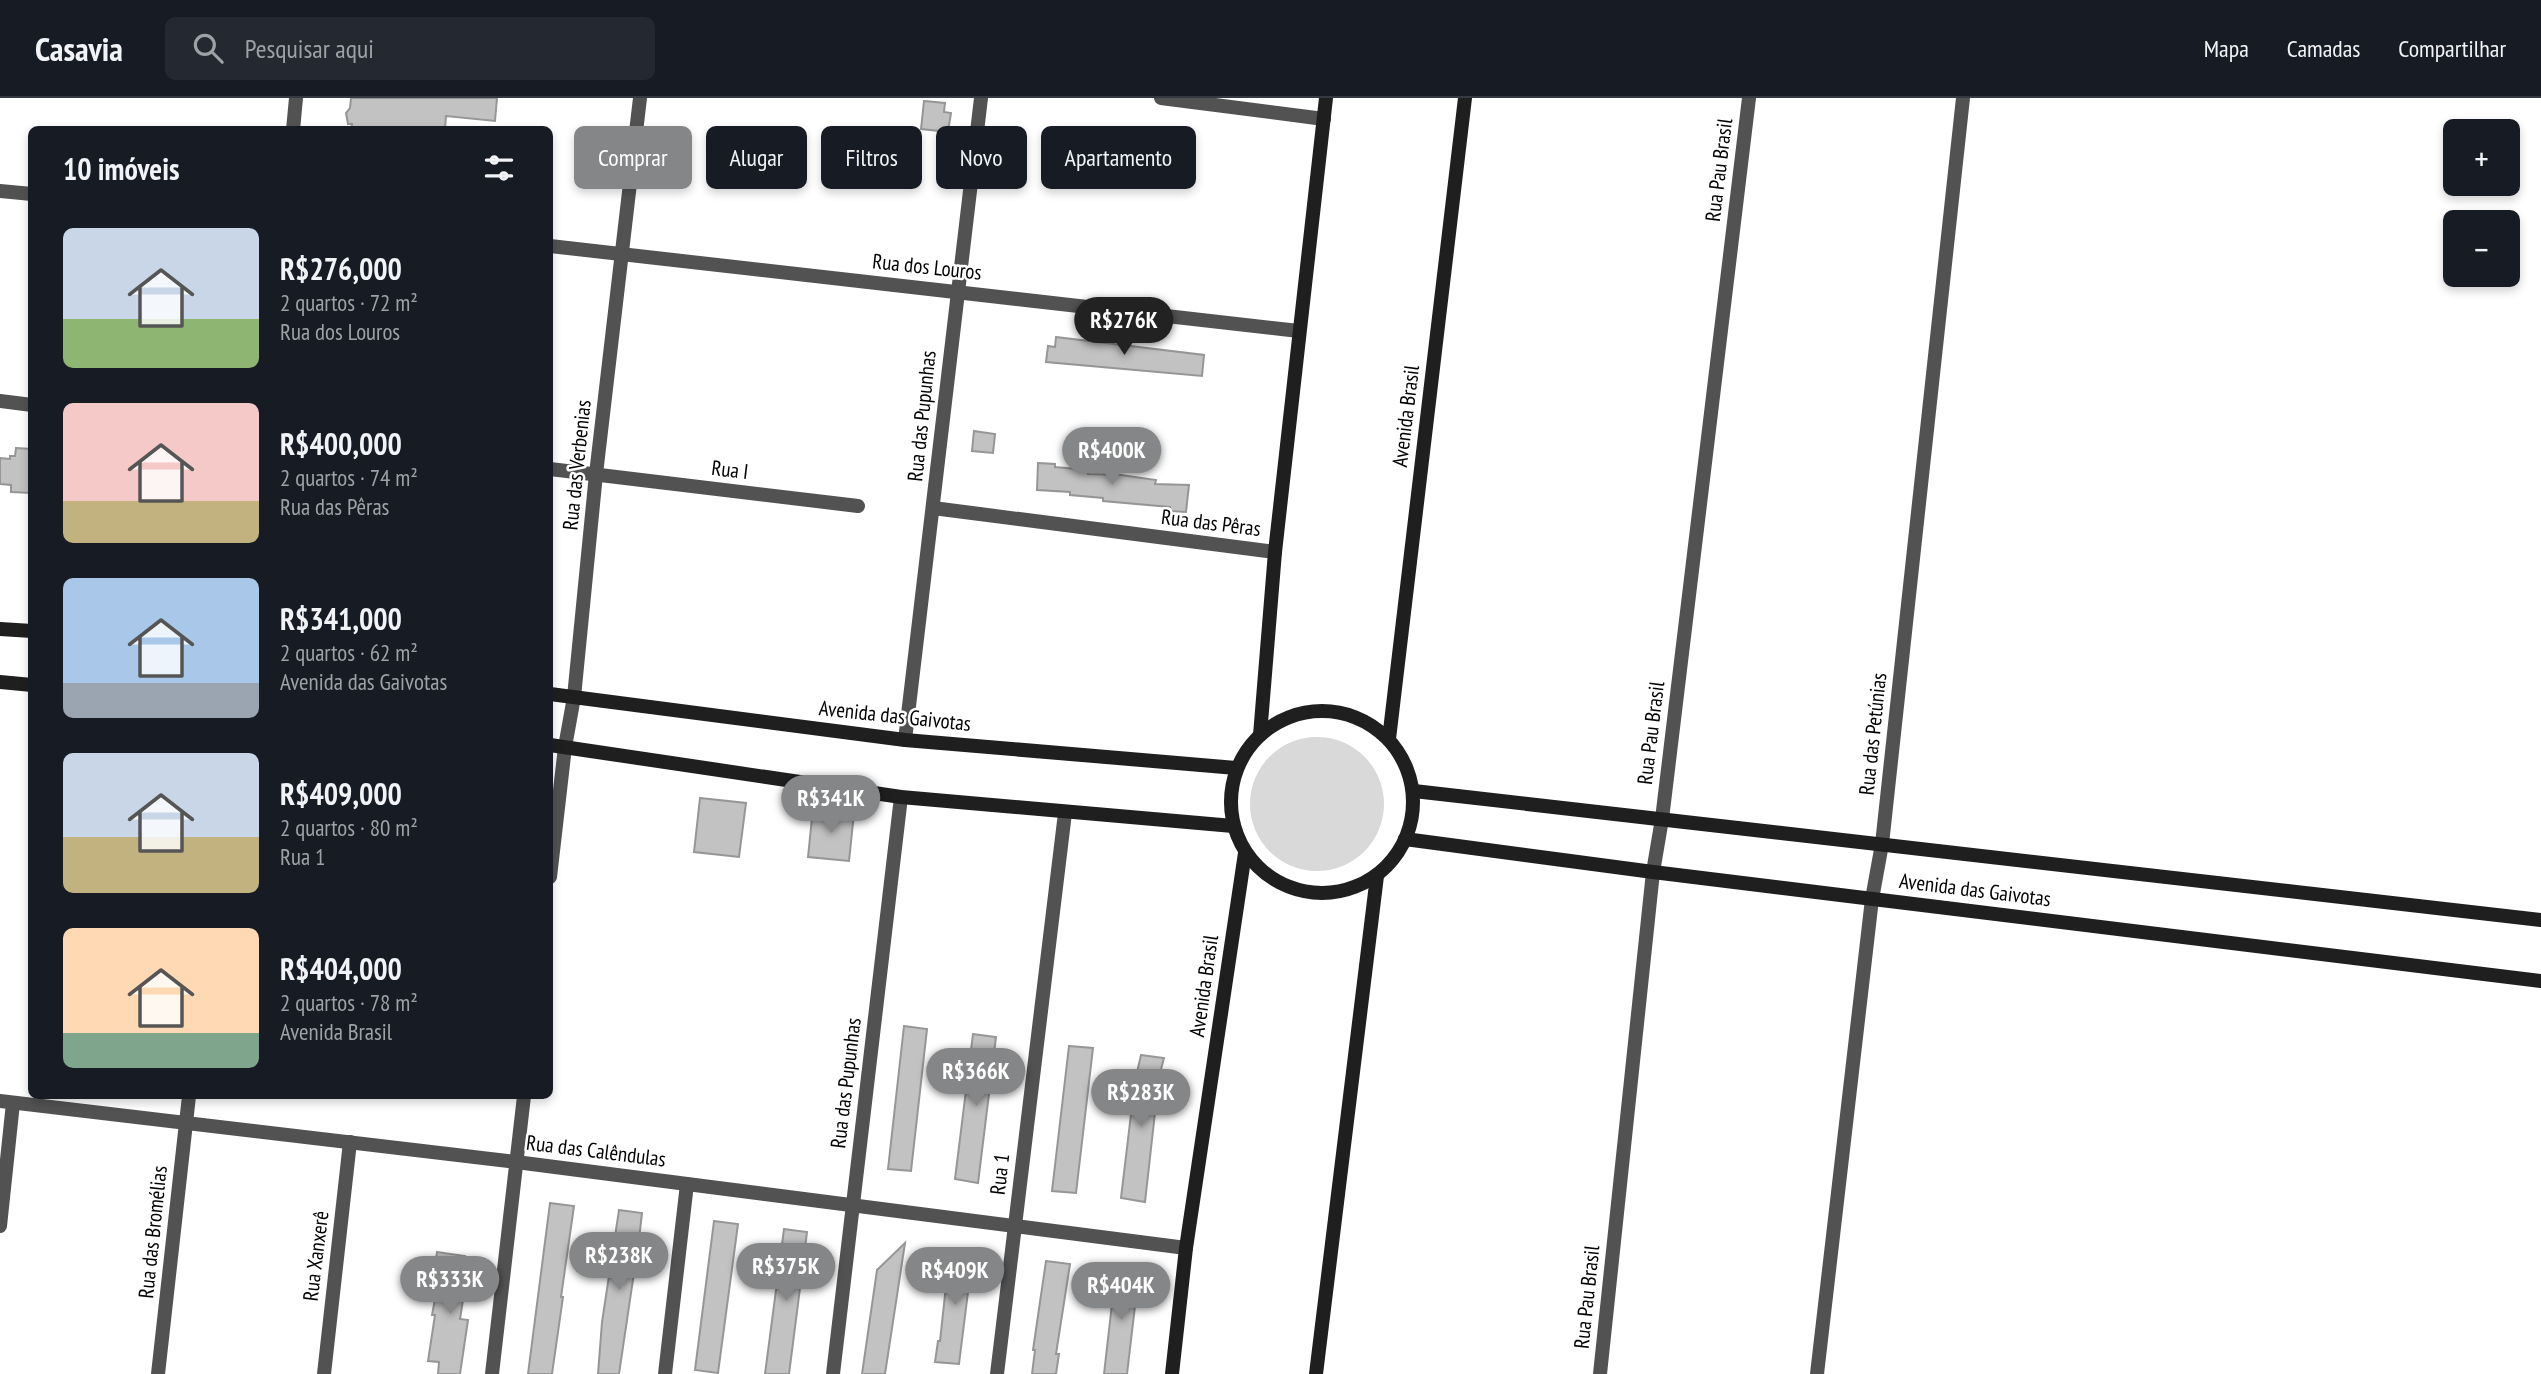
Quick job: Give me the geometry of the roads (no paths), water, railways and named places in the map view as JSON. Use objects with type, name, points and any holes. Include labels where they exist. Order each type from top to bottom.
[{"type":"street","points":[[293,126],[296,98]]},
{"type":"street","name":"Rua das Verbenias","points":[[553,821],[557,746],[574,697],[596,474],[640,98]]},
{"type":"street","name":"Rua das Pupunhas","points":[[905,740],[981,98]]},
{"type":"street","points":[[1161,98],[1324,119]]},
{"type":"street","points":[[1261,735],[1275,552],[1326,98]]},
{"type":"street","name":"Avenida Brasil","points":[[1389,739],[1465,98]]},
{"type":"street","name":"Rua Pau Brasil","points":[[1600,1374],[1653,872],[1662,819],[1749,98]]},
{"type":"street","name":"Rua das Petúnias","points":[[1817,1374],[1872,899],[1882,844],[1963,98]]},
{"type":"street","points":[[0,191],[28,194]]},
{"type":"street","name":"Rua dos Louros","points":[[553,246],[1299,331]]},
{"type":"street","points":[[0,401],[28,404]]},
{"type":"street","name":"Rua I","points":[[553,469],[858,506]]},
{"type":"street","name":"Rua das Pêras","points":[[933,508],[1275,552]]},
{"type":"street","points":[[0,629],[28,631]]},
{"type":"street","points":[[0,682],[28,685]]},
{"type":"street","name":"Avenida das Gaivotas","points":[[553,694],[905,740],[1236,768]]},
{"type":"street","points":[[1334,711],[1364,720],[1389,739],[1406,765],[1414,791],[1411,826],[1398,854],[1377,876],[1350,890],[1321,894],[1291,889],[1266,875],[1245,853],[1233,826],[1230,797],[1236,768],[1252,743],[1275,723],[1303,712],[1334,711]]},
{"type":"street","points":[[557,746],[901,797],[1233,826]]},
{"type":"street","name":"Avenida das Gaivotas","points":[[1414,791],[2541,920]]},
{"type":"street","name":"Rua das Pupunhas","points":[[833,1374],[901,797]]},
{"type":"street","name":"Rua 1","points":[[997,1374],[1065,813]]},
{"type":"street","name":"Avenida das Gaivotas","points":[[1405,839],[2541,981]]},
{"type":"street","name":"Avenida Brasil","points":[[1172,1374],[1186,1248],[1245,853]]},
{"type":"street","points":[[1316,1374],[1377,876]]},
{"type":"street","name":"Rua das Bromélias","points":[[158,1374],[189,1099]]},
{"type":"street","points":[[492,1374],[524,1099]]},
{"type":"street","points":[[0,1226],[7,1102]]},
{"type":"street","name":"Rua das Calêndulas","points":[[7,1102],[516,1162],[1186,1248]]},
{"type":"street","name":"Rua Xanxerê","points":[[324,1374],[350,1142]]},
{"type":"street","points":[[665,1374],[687,1184]]}]
